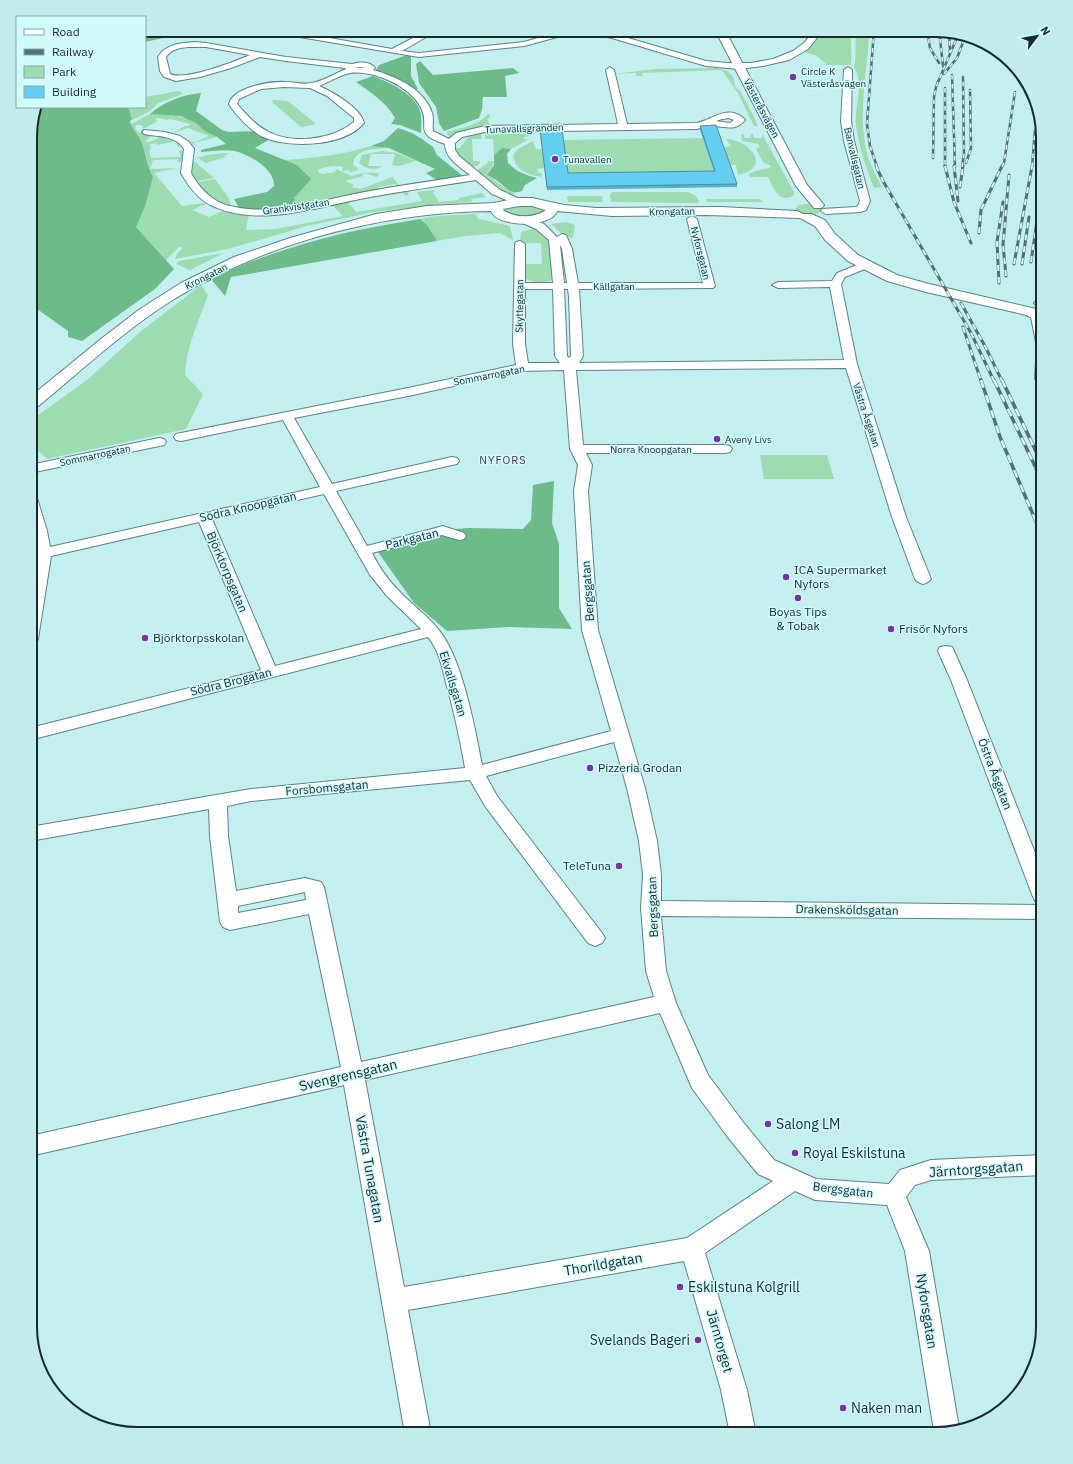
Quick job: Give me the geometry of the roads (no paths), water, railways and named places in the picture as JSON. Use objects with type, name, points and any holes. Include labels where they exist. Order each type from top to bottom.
[{"type":"street","points":[[311,37],[398,52],[427,54],[504,47],[533,42],[550,37]]},
{"type":"street","points":[[367,68],[423,37]]},
{"type":"street","points":[[617,37],[712,64],[739,65],[772,63],[790,57],[806,46],[813,37]]},
{"type":"street","name":"Västeråsvägen","points":[[724,37],[802,186],[822,210],[839,236],[860,256],[866,265]]},
{"type":"street","points":[[259,54],[220,69],[178,78],[169,77],[166,74],[162,57],[165,51],[173,48],[198,44],[351,68],[367,68],[396,82],[414,94],[426,108],[428,132],[431,136],[450,142],[452,154],[496,192],[518,202]]},
{"type":"street","points":[[312,86],[330,94],[358,116],[359,123],[347,132],[333,137],[302,141],[282,139],[261,132],[233,104],[236,97],[259,87],[284,84],[312,86],[351,68]]},
{"type":"street","points":[[610,70],[623,126]]},
{"type":"street","name":"Banvallsgatan","points":[[822,210],[856,210],[862,208],[865,201],[856,169],[846,121],[848,70]]},
{"type":"street","name":"Tunavallsgränden","points":[[450,142],[459,135],[485,129],[697,126],[710,124]]},
{"type":"street","name":"Grankvistgatan","points":[[147,137],[160,134],[178,138],[188,145],[189,149],[186,172],[206,199],[221,207],[241,211],[255,212],[282,210],[364,195],[479,177]]},
{"type":"street","name":"Västeråsvägen","points":[[802,186],[804,198],[803,202]]},
{"type":"street","points":[[496,192],[501,209],[522,220],[547,212]]},
{"type":"street","points":[[501,209],[518,202],[533,202],[547,212]]},
{"type":"street","points":[[797,213],[803,202],[822,210]]},
{"type":"street","name":"Krongatan","points":[[37,399],[93,352],[161,302],[212,272],[259,252],[289,241],[334,229],[418,216],[487,212],[501,209]]},
{"type":"street","points":[[797,213],[822,210]]},
{"type":"street","name":"Krongatan","points":[[547,212],[746,211],[797,213]]},
{"type":"street","name":"Bergsgatan","points":[[547,212],[547,224],[564,240],[573,286],[577,356],[570,367]]},
{"type":"street","name":"Västeråsvägen","points":[[797,213],[820,223],[841,248],[852,258],[892,278],[908,284],[1036,309]]},
{"type":"street","name":"Nyforsgatan","points":[[692,219],[709,286]]},
{"type":"street","name":"Bergsgatan","points":[[522,220],[540,225],[554,240],[558,286],[561,356],[570,367],[577,449],[572,466],[581,491],[590,630],[636,788],[648,842],[652,875],[652,908],[656,971],[666,1003],[700,1081],[735,1129],[766,1167],[815,1189],[894,1195]]},
{"type":"street","name":"Skyttegatan","points":[[520,244],[519,344],[522,367]]},
{"type":"street","points":[[778,285],[835,284],[841,274],[866,265]]},
{"type":"street","name":"Västra Åsgatan","points":[[835,284],[851,364],[899,517],[923,578]]},
{"type":"street","name":"Källgatan","points":[[519,286],[709,286]]},
{"type":"street","name":"Krongatan","points":[[37,389],[93,352]]},
{"type":"street","name":"Sommarrogatan","points":[[181,437],[408,392],[522,367],[851,364]]},
{"type":"street","name":"Ekvallsgatan","points":[[287,416],[382,582],[432,631],[445,652],[465,722],[475,773],[491,801],[595,938]]},
{"type":"street","name":"Sommarrogatan","points":[[37,468],[159,442]]},
{"type":"street","name":"Norra Knoopgatan","points":[[577,449],[725,449]]},
{"type":"street","name":"Södra Knoopgatan","points":[[44,553],[452,460]]},
{"type":"street","name":"Björktorpsgatan","points":[[204,517],[270,672]]},
{"type":"street","points":[[37,521],[44,553],[37,596]]},
{"type":"street","name":"Parkgatan","points":[[364,551],[443,530],[459,536]]},
{"type":"street","name":"Södra Brogatan","points":[[37,732],[432,631]]},
{"type":"street","name":"Östra Åsgatan","points":[[946,651],[959,680],[1036,879]]},
{"type":"street","name":"Forsbomsgatan","points":[[37,833],[251,795],[448,777],[475,773],[621,734]]},
{"type":"street","name":"Västra Tunagatan","points":[[218,800],[219,836],[228,900],[305,885],[314,887],[352,1074],[417,1427]]},
{"type":"street","name":"Drakensköldsgatan","points":[[652,908],[1036,912]]},
{"type":"street","name":"Svengrensgatan","points":[[37,1144],[666,1003]]},
{"type":"street","name":"Järntorgsgatan","points":[[894,1195],[908,1177],[931,1170],[1036,1165]]},
{"type":"street","name":"Thorildgatan","points":[[393,1301],[692,1248],[793,1180]]},
{"type":"street","name":"Nyforsgatan","points":[[894,1195],[917,1252],[946,1426]]},
{"type":"street","name":"Järntorget","points":[[692,1248],[734,1390],[742,1427]]},
{"type":"railway","points":[[873,37],[867,124],[870,146],[877,167]]},
{"type":"railway","points":[[928,37],[930,48],[939,63]]},
{"type":"railway","points":[[940,37],[943,66]]},
{"type":"railway","points":[[949,38],[950,53]]},
{"type":"railway","points":[[933,158],[934,97],[936,87],[956,39]]},
{"type":"railway","points":[[944,74],[957,58],[964,41]]},
{"type":"railway","points":[[952,75],[955,167]]},
{"type":"railway","points":[[962,167],[964,154],[963,77]]},
{"type":"railway","points":[[945,88],[945,166]]},
{"type":"railway","points":[[966,163],[971,148],[970,90]]},
{"type":"railway","points":[[1002,167],[1004,163],[1015,92]]},
{"type":"railway","points":[[1032,167],[1035,130]]},
{"type":"railway","points":[[876,166],[883,181],[971,333],[994,381]]},
{"type":"railway","points":[[945,166],[954,202],[971,243]]},
{"type":"railway","points":[[954,166],[958,201]]},
{"type":"railway","points":[[960,187],[963,166]]},
{"type":"railway","points":[[979,233],[981,210],[1002,166]]},
{"type":"railway","points":[[1014,264],[1032,166]]},
{"type":"railway","points":[[1006,276],[1003,245],[1009,175]]},
{"type":"railway","points":[[999,283],[997,242],[1003,202]]},
{"type":"railway","points":[[1022,264],[1029,217]]},
{"type":"railway","points":[[1031,262],[1036,228]]},
{"type":"railway","points":[[961,303],[1002,381]]},
{"type":"railway","points":[[963,327],[981,381]]},
{"type":"railway","points":[[981,380],[1000,437],[1036,522]]},
{"type":"railway","points":[[994,380],[1036,468]]},
{"type":"railway","points":[[1002,380],[1036,451]]},
{"type":"place","name":"Circle K Västeråsvägen","points":[[793,77]]},
{"type":"place","name":"Tunavallen","points":[[555,159]]},
{"type":"place","name":"Aveny Livs","points":[[717,439]]},
{"type":"place","name":"ICA Supermarket Nyfors","points":[[786,577]]},
{"type":"place","name":"Boyas Tips & Tobak","points":[[798,598]]},
{"type":"place","name":"Frisör Nyfors","points":[[891,629]]},
{"type":"place","name":"Björktorpsskolan","points":[[145,638]]},
{"type":"place","name":"Pizzeria Grodan","points":[[590,768]]},
{"type":"place","name":"TeleTuna","points":[[619,866]]},
{"type":"place","name":"Salong LM","points":[[768,1124]]},
{"type":"place","name":"Royal Eskilstuna","points":[[795,1153]]},
{"type":"place","name":"Eskilstuna Kolgrill","points":[[680,1287]]},
{"type":"place","name":"Svelands Bageri","points":[[698,1340]]},
{"type":"place","name":"Naken man","points":[[843,1408]]},
{"type":"district","name":"NYFORS","points":[[503,460]]}]
